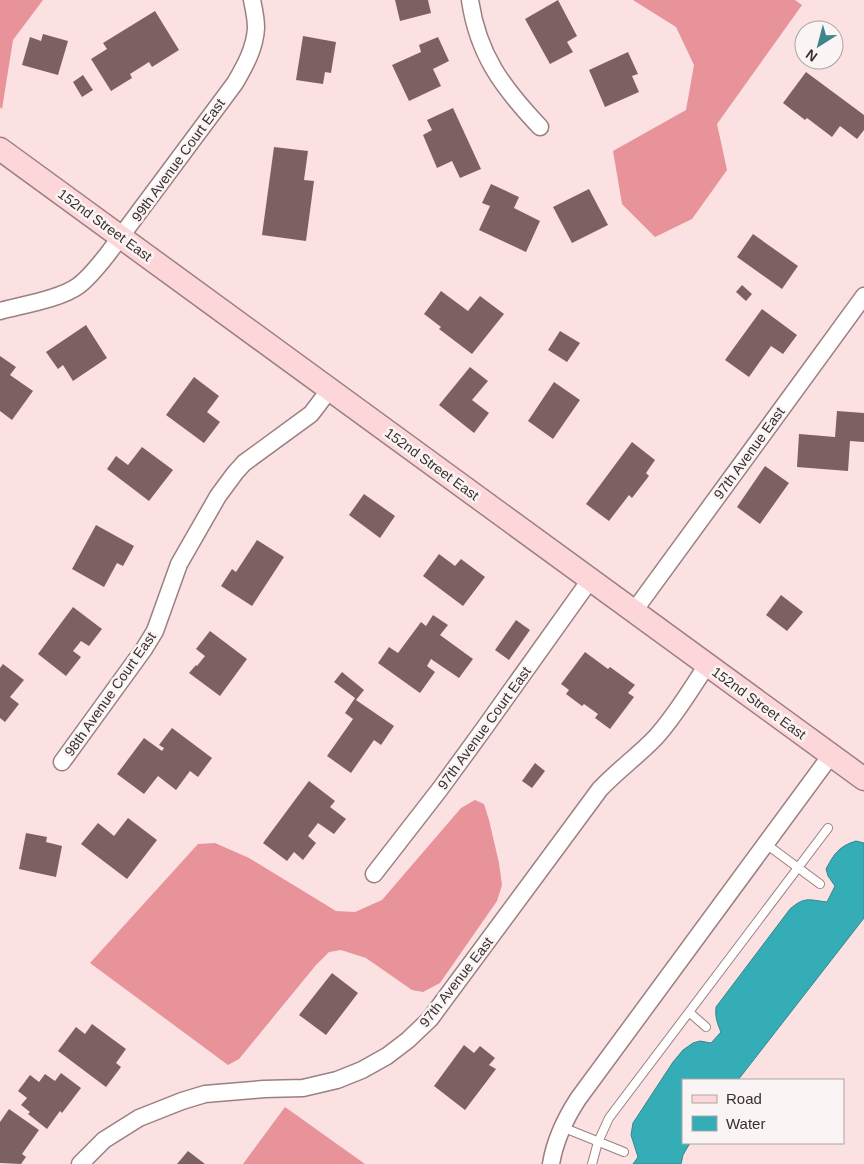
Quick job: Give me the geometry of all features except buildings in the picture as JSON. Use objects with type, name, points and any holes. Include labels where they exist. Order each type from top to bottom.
[{"type":"main road","name":"152nd Street East","points":[[0,149],[864,779]]},
{"type":"street","name":"99th Avenue Court East","points":[[0,311],[67,292],[78,286],[94,271],[122,237],[246,66],[256,28],[252,0]]},
{"type":"street","points":[[470,0],[479,38],[493,68],[516,102],[540,127]]},
{"type":"street","name":"97th Avenue East","points":[[634,611],[864,296]]},
{"type":"street","name":"98th Avenue Court East","points":[[62,762],[155,631],[179,564],[218,496],[244,463],[311,414],[330,389]]},
{"type":"street","name":"97th Avenue Court East","points":[[374,874],[440,789],[590,580]]},
{"type":"street","name":"97th Avenue East","points":[[80,1164],[104,1140],[139,1118],[182,1100],[205,1094],[302,1088],[337,1080],[387,1056],[408,1040],[430,1019],[600,789],[657,736],[674,716],[707,665]]},
{"type":"street","points":[[551,1164],[562,1127],[578,1099],[831,755]]},
{"type":"lane","points":[[592,1164],[598,1142],[609,1118],[828,828]]},
{"type":"lane","points":[[766,843],[820,884]]},
{"type":"lane","points":[[688,1012],[706,1027]]},
{"type":"lane","points":[[562,1127],[624,1152]]},
{"type":"shaded area","points":[[0,0],[43,0],[13,40],[2,109],[0,107]]},
{"type":"shaded area","points":[[633,0],[795,0],[802,5],[717,124],[727,170],[692,219],[655,237],[622,204],[613,151],[686,110],[694,65],[676,27]]},
{"type":"shaded area","points":[[475,800],[484,804],[499,863],[502,885],[497,901],[440,983],[423,992],[412,990],[366,958],[341,950],[329,952],[316,965],[239,1059],[228,1065],[90,963],[198,844],[215,843],[249,858],[336,911],[355,912],[382,900],[461,808]]},
{"type":"shaded area","points":[[285,1107],[365,1164],[243,1164]]},
{"type":"water","points":[[856,841],[864,843],[864,918],[739,1079],[682,1079],[682,1144],[689,1144],[683,1155],[681,1164],[633,1164],[638,1157],[631,1135],[633,1123],[673,1062],[683,1050],[693,1043],[700,1041],[711,1043],[721,1032],[717,1020],[716,1007],[790,909],[804,901],[827,902],[835,886],[828,876],[826,869],[838,851],[845,845]]}]
